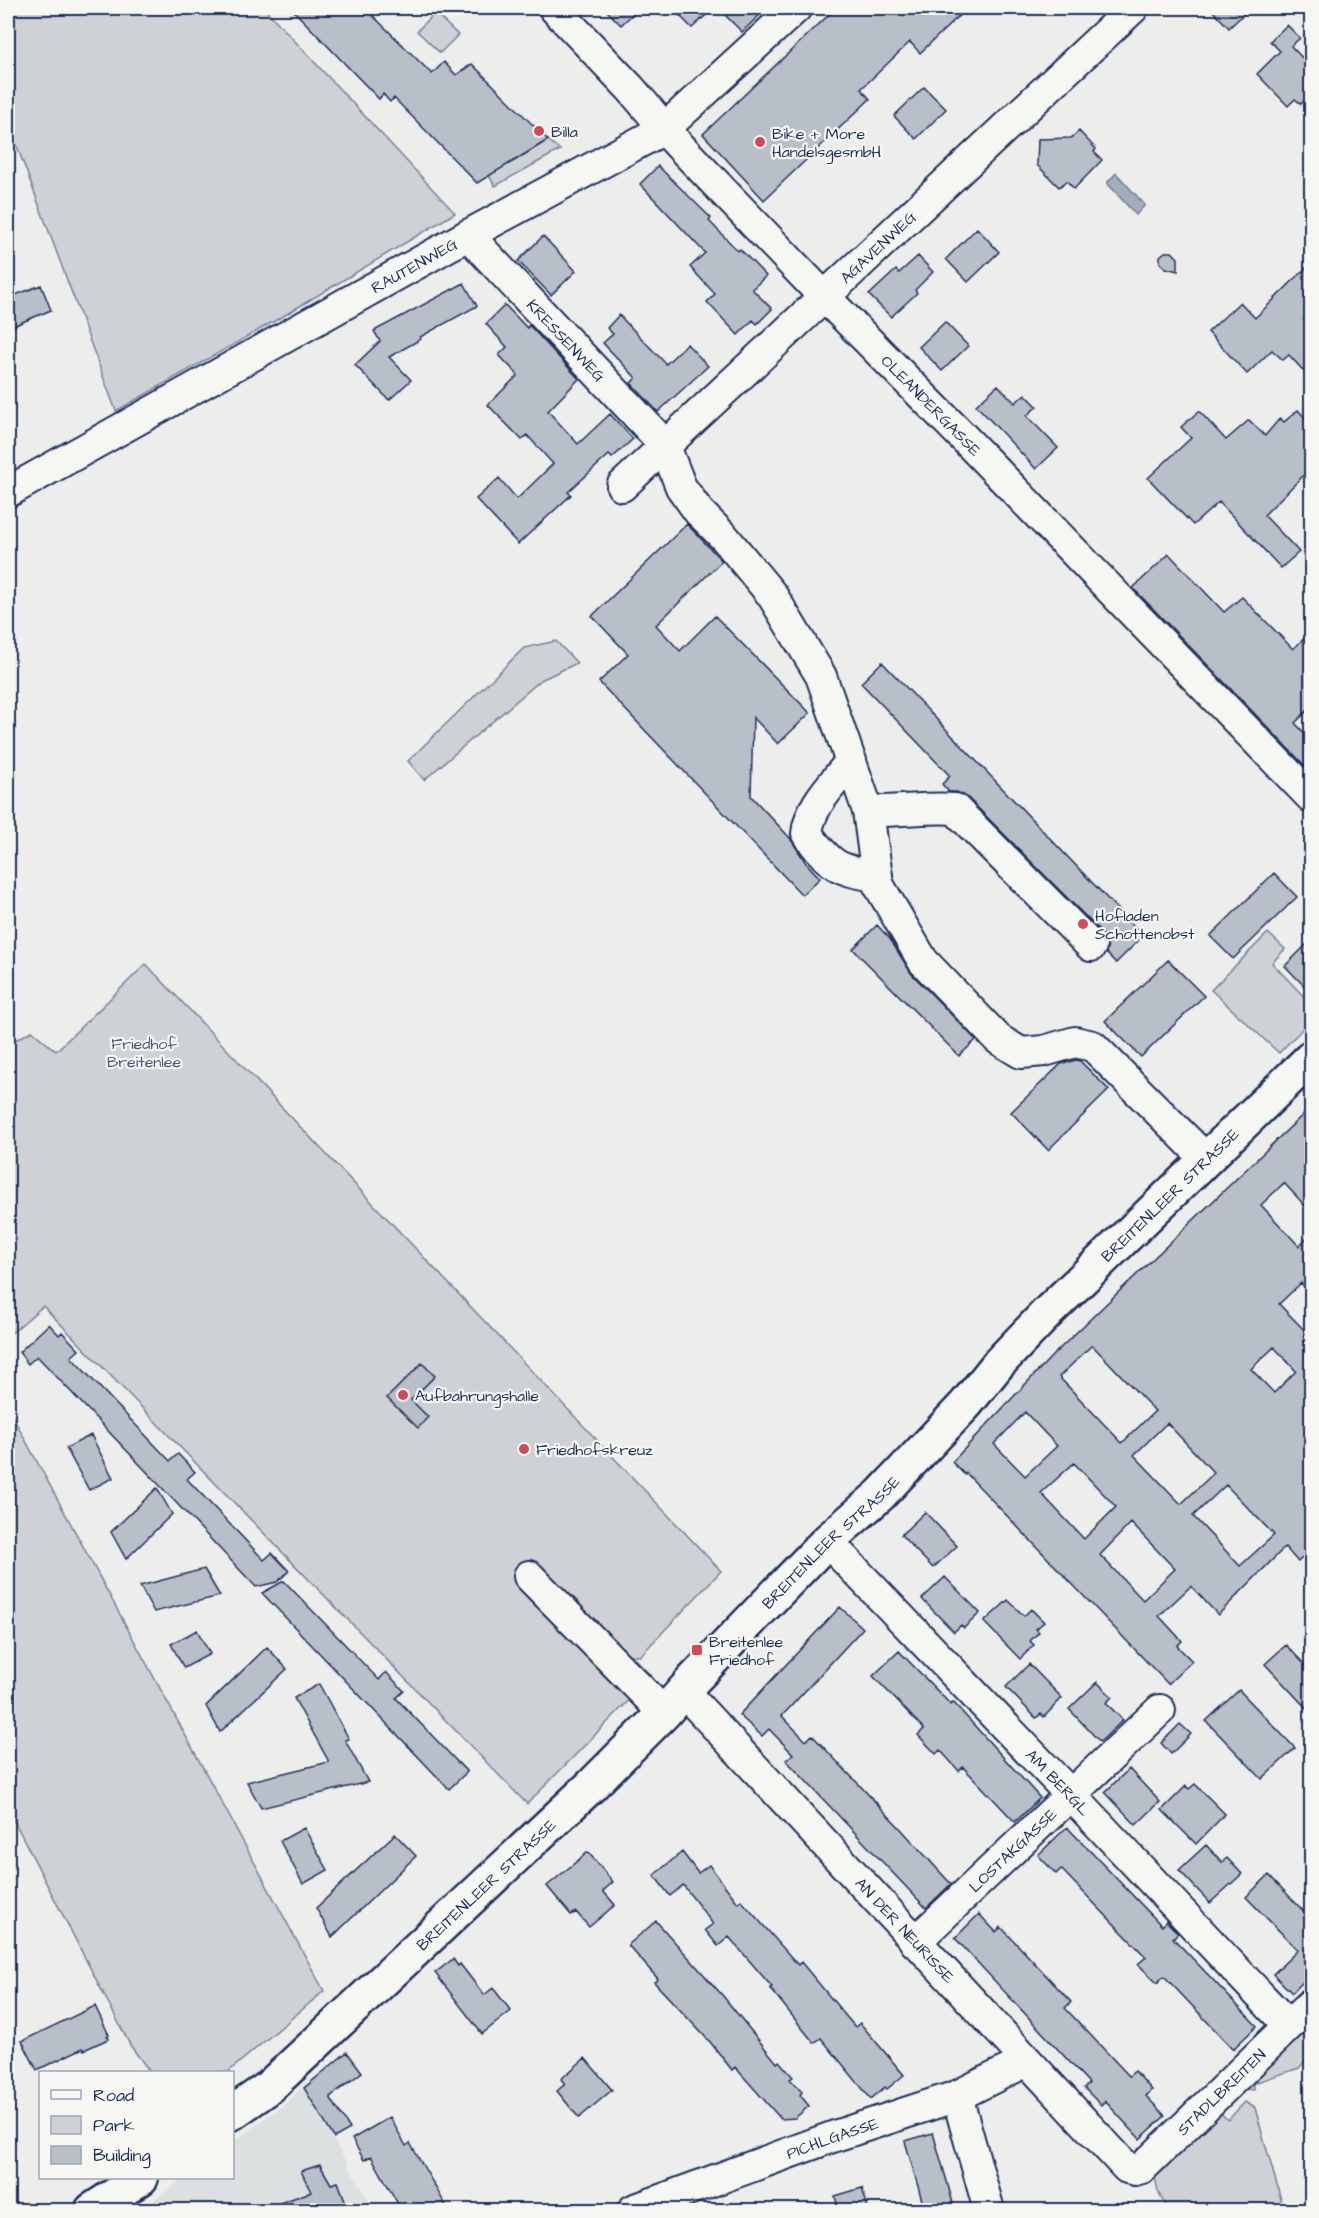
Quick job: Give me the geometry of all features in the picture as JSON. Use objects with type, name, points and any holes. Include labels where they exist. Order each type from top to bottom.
[{"type":"main road","name":"BREITENLEER STRASSE","points":[[234,2112],[268,2088],[592,1785],[827,1541],[880,1495],[966,1404],[999,1363],[1032,1329],[1311,1057]]},
{"type":"main road","points":[[93,2211],[140,2179]]},
{"type":"street","name":"OLEANDERGASSE","points":[[554,8],[631,89],[664,129],[824,296],[1311,798]]},
{"type":"street","name":"RAUTENWEG","points":[[8,492],[468,235],[664,129],[796,8]]},
{"type":"street","name":"AGAVENWEG","points":[[622,486],[664,444],[1133,8]]},
{"type":"street","name":"KRESSENWEG","points":[[468,235],[664,444]]},
{"type":"street","points":[[664,444],[681,488],[699,512],[725,537],[772,595],[821,676],[868,811],[878,884],[923,961],[998,1039],[1021,1053],[1044,1051],[1075,1042],[1093,1046],[1206,1160]]},
{"type":"street","points":[[851,761],[814,809],[808,821],[807,834],[824,856],[846,871],[877,876]]},
{"type":"street","points":[[868,811],[892,812],[935,807],[955,809],[1091,946]]},
{"type":"street","name":"AM BERGL","points":[[827,1541],[1288,2025]]},
{"type":"street","name":"AN DER NEURISSE","points":[[530,1576],[674,1702],[915,1942],[1127,2168]]},
{"type":"street","name":"LOSTAKGASSE","points":[[915,1942],[1160,1710]]},
{"type":"street","name":"STADLBREITEN","points":[[1127,2168],[1136,2170],[1142,2168],[1311,2003]]},
{"type":"street","name":"PICHLGASSE","points":[[633,2211],[835,2136],[957,2096],[1027,2061]]},
{"type":"street","points":[[957,2096],[989,2211]]},
{"type":"shaded area","points":[[302,2087],[375,2210],[140,2210],[184,2179],[234,2179],[234,2141],[286,2103]]},
{"type":"green space","points":[[8,8],[264,8],[455,213],[285,315],[116,411],[8,122]]},
{"type":"green space","points":[[435,13],[458,35],[440,53],[417,31]]},
{"type":"green space","points":[[548,140],[560,150],[495,186],[488,174],[515,161]]},
{"type":"green space","points":[[556,641],[577,663],[541,680],[424,780],[408,761],[524,648]]},
{"type":"green space","points":[[1268,933],[1285,949],[1272,963],[1311,1004],[1311,1020],[1279,1053],[1211,990]]},
{"type":"green space","name":"Friedhof Breitenlee","points":[[146,964],[721,1571],[640,1656],[631,1655],[652,1677],[527,1804],[43,1306],[8,1336],[8,1044],[32,1031],[56,1051]]},
{"type":"green space","points":[[8,1408],[324,1991],[229,2071],[149,2071],[130,2045],[8,1809]]},
{"type":"green space","points":[[1311,2016],[1311,2055],[1299,2068],[1254,2083],[1254,2090],[1238,2088]]},
{"type":"green space","points":[[1245,2102],[1255,2108],[1284,2210],[1180,2210],[1175,2206],[1168,2207],[1158,2191],[1155,2172],[1218,2111],[1228,2120]]},
{"type":"water","points":[[1116,173],[1145,205],[1136,215],[1107,183]]},
{"type":"building","points":[[291,8],[365,8],[432,74],[444,62],[456,75],[472,64],[548,140],[477,183],[394,98],[390,102],[383,94],[379,99]]},
{"type":"building","points":[[604,8],[639,8],[621,25]]},
{"type":"building","points":[[672,8],[714,8],[692,28]]},
{"type":"building","points":[[718,8],[767,8],[742,32]]},
{"type":"building","points":[[836,8],[967,8],[920,53],[910,42],[861,89],[870,99],[764,200],[703,134]]},
{"type":"building","points":[[1210,8],[1250,8],[1229,28]]},
{"type":"building","points":[[1287,25],[1300,38],[1291,46],[1311,67],[1311,93],[1301,104],[1295,99],[1288,106],[1257,74],[1280,51],[1270,41]]},
{"type":"building","points":[[924,87],[946,109],[916,139],[894,116]]},
{"type":"building","points":[[1079,131],[1096,149],[1094,152],[1102,160],[1074,189],[1067,181],[1059,187],[1037,165],[1038,139],[1071,138]]},
{"type":"building","points":[[658,166],[711,218],[709,221],[738,251],[740,249],[766,276],[752,289],[772,309],[757,324],[753,320],[738,335],[707,302],[715,294],[690,267],[705,253],[640,184]]},
{"type":"building","points":[[977,228],[999,252],[968,282],[946,259]]},
{"type":"building","points":[[543,236],[576,271],[551,295],[518,261]]},
{"type":"building","points":[[1165,252],[1172,252],[1178,258],[1178,271],[1166,268],[1160,263],[1160,256]]},
{"type":"building","points":[[918,256],[933,272],[915,290],[917,293],[891,317],[869,295],[896,270],[899,273]]},
{"type":"building","points":[[1311,263],[1311,313],[1304,320],[1311,327],[1311,379],[1289,355],[1283,360],[1272,350],[1247,374],[1208,332],[1240,302],[1255,318]]},
{"type":"building","points":[[464,283],[477,306],[389,357],[411,380],[389,400],[355,365],[380,341],[374,331]]},
{"type":"building","points":[[41,285],[51,310],[8,328],[8,298]]},
{"type":"building","points":[[505,305],[527,328],[529,325],[579,379],[548,411],[578,444],[610,414],[633,439],[612,458],[609,455],[568,492],[571,495],[518,544],[476,499],[499,478],[517,499],[553,464],[527,435],[522,440],[488,405],[518,375],[499,355],[507,347],[486,324]]},
{"type":"building","points":[[619,315],[666,364],[687,344],[708,366],[658,412],[631,383],[636,378],[603,343],[613,334],[607,328]]},
{"type":"building","points":[[945,322],[968,346],[942,371],[919,347]]},
{"type":"building","points":[[998,385],[1015,403],[1025,394],[1037,406],[1027,416],[1058,448],[1036,469],[976,405]]},
{"type":"building","points":[[1298,410],[1311,424],[1311,468],[1264,515],[1299,552],[1281,568],[1219,502],[1193,525],[1148,478],[1191,438],[1181,427],[1199,411],[1226,440],[1249,420],[1265,436],[1280,418],[1284,422]]},
{"type":"building","points":[[687,524],[722,561],[656,625],[680,651],[715,616],[810,713],[778,744],[753,717],[751,796],[790,838],[806,863],[820,878],[802,895],[599,682],[628,654],[592,616]]},
{"type":"building","points":[[1169,554],[1224,612],[1242,597],[1293,649],[1311,632],[1311,707],[1295,723],[1311,740],[1311,772],[1133,588]]},
{"type":"building","points":[[882,662],[1143,936],[1116,963],[1106,953],[1108,942],[1103,934],[967,797],[957,792],[949,792],[942,784],[950,776],[861,683]]},
{"type":"building","points":[[1274,873],[1297,897],[1233,959],[1210,936]]},
{"type":"building","points":[[877,925],[890,939],[911,973],[976,1040],[959,1056],[853,949]]},
{"type":"building","points":[[1311,940],[1311,993],[1285,966]]},
{"type":"building","points":[[1168,960],[1204,996],[1141,1057],[1105,1021]]},
{"type":"building","points":[[1080,1061],[1109,1090],[1048,1150],[1011,1112],[1061,1064]]},
{"type":"building","points":[[1311,1107],[1311,1212],[1284,1183],[1261,1205],[1299,1246],[1311,1234],[1311,1294],[1301,1283],[1279,1304],[1311,1337],[1311,1549],[1298,1562],[1285,1547],[1218,1615],[1191,1586],[1159,1616],[1182,1641],[1177,1646],[1192,1661],[1168,1684],[966,1473],[965,1475],[952,1462],[1053,1355]],"holes":[[[1092,1345],[1155,1411],[1122,1443],[1059,1377]],[[1274,1347],[1296,1371],[1274,1393],[1251,1369]],[[1025,1412],[1057,1446],[1025,1476],[994,1444]],[[1167,1423],[1214,1473],[1181,1504],[1134,1455]],[[1074,1463],[1116,1507],[1084,1539],[1041,1493]],[[1226,1485],[1274,1535],[1240,1566],[1193,1516]],[[1131,1523],[1175,1569],[1143,1600],[1100,1555]]]},
{"type":"building","points":[[49,1324],[59,1335],[62,1332],[79,1350],[71,1357],[170,1461],[178,1454],[195,1472],[187,1479],[264,1560],[272,1553],[289,1571],[277,1582],[256,1587],[37,1356],[28,1364],[19,1352]]},
{"type":"building","name":"Aufbahrungshalle","points":[[422,1363],[435,1376],[411,1400],[428,1417],[418,1428],[387,1398]]},
{"type":"building","points":[[91,1435],[113,1478],[89,1490],[66,1448]]},
{"type":"building","points":[[157,1488],[172,1514],[126,1559],[111,1532]]},
{"type":"building","points":[[925,1512],[957,1546],[933,1568],[901,1535]]},
{"type":"building","points":[[204,1569],[220,1596],[154,1612],[140,1586]]},
{"type":"building","points":[[945,1577],[980,1613],[964,1628],[961,1625],[954,1632],[922,1599]]},
{"type":"building","points":[[284,1581],[379,1680],[386,1672],[404,1691],[396,1698],[467,1772],[449,1789],[262,1593]]},
{"type":"building","points":[[1008,1600],[1024,1616],[1031,1609],[1044,1622],[1036,1629],[1039,1632],[1030,1641],[1034,1645],[1020,1659],[984,1622]]},
{"type":"building","points":[[840,1607],[863,1628],[782,1716],[806,1741],[812,1735],[951,1884],[926,1908],[786,1760],[793,1754],[769,1729],[762,1736],[739,1715]]},
{"type":"building","points":[[197,1630],[210,1654],[184,1668],[171,1644]]},
{"type":"building","points":[[1286,1645],[1311,1671],[1311,1713],[1265,1664]]},
{"type":"building","points":[[267,1647],[287,1669],[220,1732],[206,1706]]},
{"type":"building","points":[[899,1651],[951,1705],[953,1702],[1040,1798],[1015,1822],[963,1767],[959,1771],[940,1750],[936,1754],[918,1735],[924,1729],[873,1676]]},
{"type":"building","points":[[1029,1664],[1062,1698],[1044,1717],[1041,1714],[1036,1718],[1006,1687]]},
{"type":"building","points":[[1097,1682],[1112,1697],[1106,1703],[1123,1720],[1100,1742],[1069,1709]]},
{"type":"building","points":[[319,1684],[349,1739],[345,1740],[368,1782],[261,1808],[247,1782],[329,1762],[294,1698]]},
{"type":"building","points":[[1239,1690],[1295,1748],[1262,1779],[1206,1721]]},
{"type":"building","points":[[1180,1724],[1191,1734],[1171,1754],[1161,1743]]},
{"type":"building","points":[[1129,1769],[1160,1802],[1136,1825],[1105,1792]]},
{"type":"building","points":[[1195,1784],[1225,1814],[1196,1844],[1162,1810],[1186,1786],[1189,1789]]},
{"type":"building","points":[[1067,1827],[1162,1926],[1166,1921],[1178,1933],[1173,1938],[1257,2026],[1233,2049],[1164,1976],[1157,1983],[1138,1964],[1146,1957],[1061,1869],[1056,1874],[1038,1855]]},
{"type":"building","points":[[304,1828],[328,1870],[303,1884],[280,1841]]},
{"type":"building","points":[[395,1834],[416,1856],[332,1937],[316,1908]]},
{"type":"building","points":[[1206,1845],[1222,1862],[1227,1858],[1242,1874],[1210,1903],[1179,1870]]},
{"type":"building","points":[[588,1852],[613,1882],[603,1891],[615,1905],[589,1927],[576,1912],[571,1915],[547,1886]]},
{"type":"building","points":[[682,1852],[698,1873],[709,1865],[738,1903],[741,1900],[798,1965],[801,1962],[855,2027],[860,2023],[904,2075],[871,2099],[821,2038],[814,2043],[770,1988],[772,1987],[729,1937],[718,1946],[705,1930],[713,1924],[683,1885],[670,1896],[654,1875]]},
{"type":"building","points":[[1269,1875],[1311,1919],[1311,1974],[1292,1993],[1273,1974],[1298,1950],[1246,1897]]},
{"type":"building","points":[[979,1914],[996,1932],[1001,1927],[1071,2002],[1065,2008],[1129,2076],[1135,2071],[1152,2090],[1146,2096],[1165,2116],[1140,2139],[1105,2101],[1101,2105],[1084,2088],[1089,2083],[955,1938]]},
{"type":"building","points":[[656,1921],[723,1996],[777,2063],[779,2061],[793,2077],[790,2079],[802,2092],[800,2095],[809,2106],[795,2118],[781,2119],[735,2067],[732,2070],[711,2043],[654,1982],[658,1979],[628,1945]]},
{"type":"building","points":[[453,1959],[458,1966],[460,1964],[484,1995],[493,1988],[511,2011],[482,2034],[435,1973]]},
{"type":"building","points":[[95,2006],[109,2035],[108,2039],[37,2070],[22,2041]]},
{"type":"building","points":[[347,2052],[362,2072],[330,2097],[350,2129],[334,2138],[304,2088]]},
{"type":"building","points":[[585,2058],[612,2090],[579,2118],[557,2091],[565,2084],[561,2079]]},
{"type":"building","points":[[390,2117],[406,2146],[410,2143],[449,2211],[402,2211],[371,2156],[364,2160],[352,2139]]},
{"type":"building","points":[[933,2133],[955,2211],[925,2211],[905,2141]]},
{"type":"building","points":[[320,2165],[331,2184],[338,2182],[349,2211],[265,2211],[265,2208],[311,2192],[301,2171]]},
{"type":"building","points":[[862,2188],[869,2211],[839,2211],[835,2196]]},
{"type":"place","name":"Billa","points":[[539,131]]},
{"type":"place","name":"Bike + More HandelsgesmbH","points":[[760,142]]},
{"type":"place","name":"Hofladen Schottenobst","points":[[1083,924]]},
{"type":"place","name":"Aufbahrungshalle","points":[[403,1395]]},
{"type":"place","name":"Friedhofskreuz","points":[[524,1449]]},
{"type":"place","name":"Breitenlee Friedhof","points":[[697,1650]]}]
